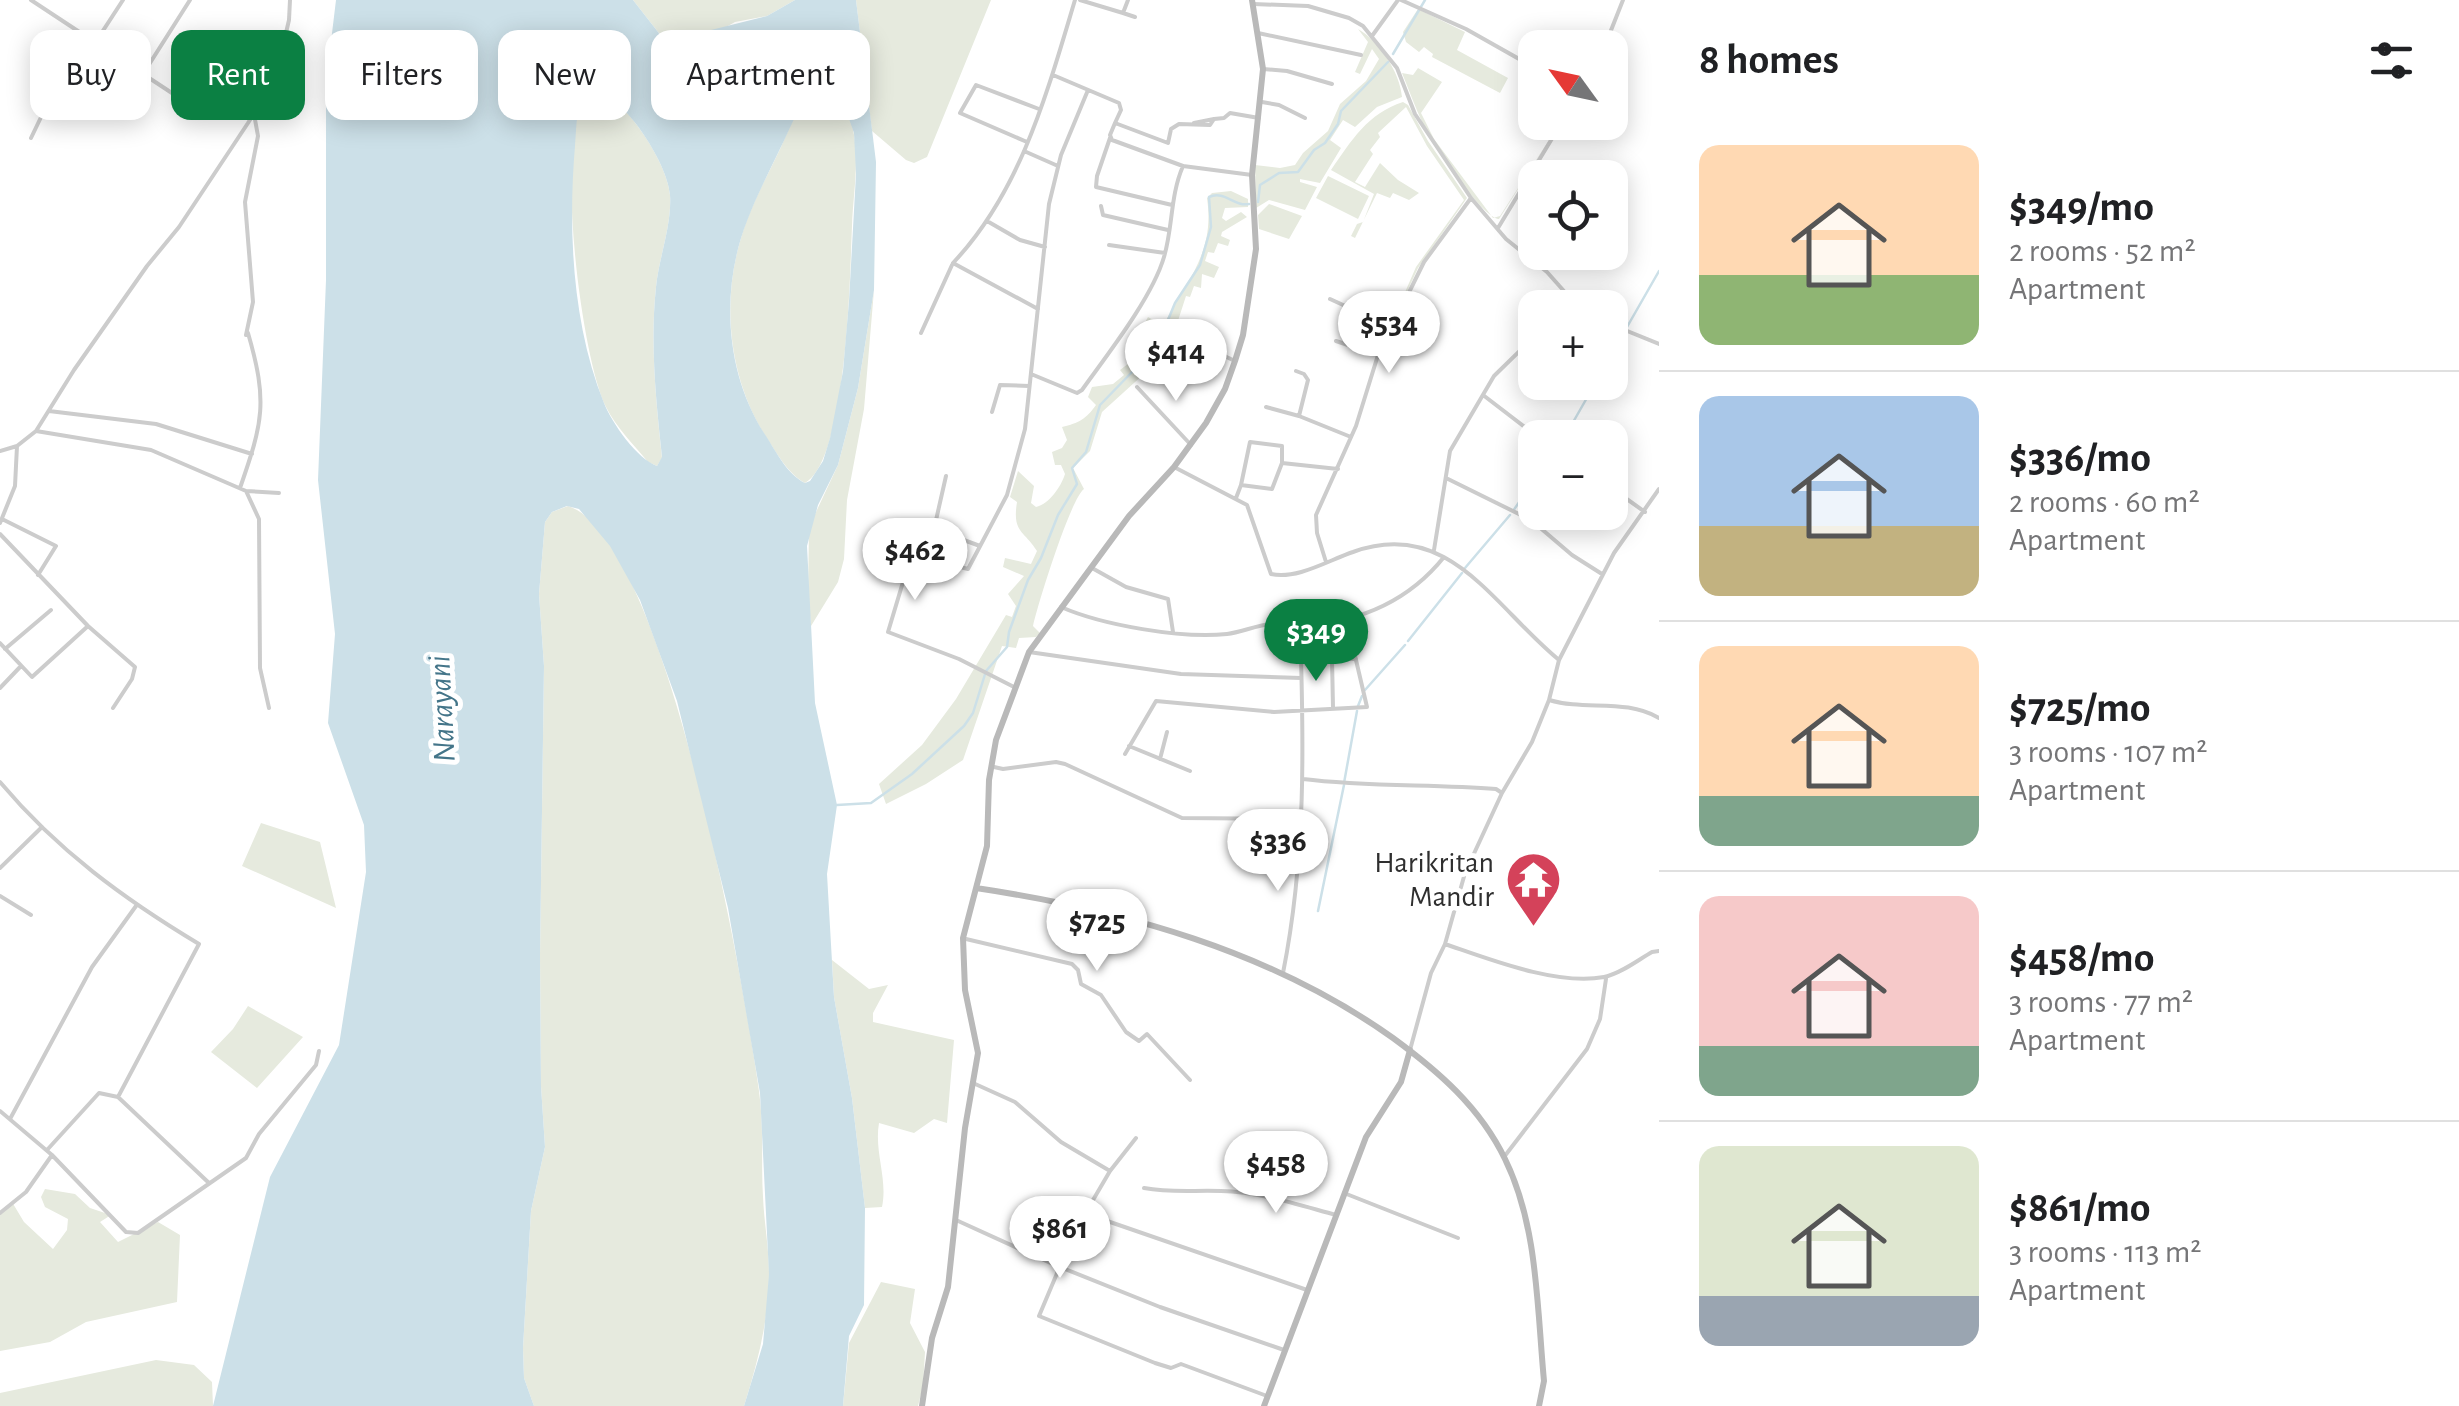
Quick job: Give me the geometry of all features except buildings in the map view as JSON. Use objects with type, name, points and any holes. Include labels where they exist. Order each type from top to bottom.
[{"type":"street","points":[[32,0],[75,30]]},
{"type":"street","points":[[103,30],[123,0]]},
{"type":"street","points":[[151,61],[190,0]]},
{"type":"street","points":[[287,30],[290,0]]},
{"type":"street","points":[[921,333],[954,264],[1006,191],[1078,0],[1135,17]]},
{"type":"street","points":[[1124,14],[1128,0]]},
{"type":"street","points":[[1372,36],[1400,0],[1518,59]]},
{"type":"street","points":[[1611,30],[1623,0]]},
{"type":"street","points":[[922,1406],[932,1338],[948,1287],[964,1128],[978,1044],[965,990],[963,938],[988,846],[991,766],[1014,686],[1029,652],[1129,516],[1190,445],[1218,402],[1235,362],[1256,250],[1252,175],[1263,69],[1253,2],[1308,6],[1349,18],[1372,36],[1397,68],[1416,114],[1471,198],[1562,290]]},
{"type":"street","points":[[1258,33],[1361,55]]},
{"type":"street","points":[[1263,69],[1332,84]]},
{"type":"street","points":[[1052,74],[1118,103],[1121,110],[1096,176],[1096,187],[1172,205]]},
{"type":"street","points":[[1027,142],[961,116],[960,112],[976,85],[1039,109]]},
{"type":"street","points":[[1014,686],[959,659],[888,632],[912,558],[964,570],[972,566],[1008,495],[1025,430],[1049,204],[1058,166],[1088,90]]},
{"type":"street","points":[[1262,102],[1279,105],[1305,118]]},
{"type":"street","points":[[1115,123],[1168,143],[1172,128],[1189,124],[1210,126],[1214,118],[1224,118],[1230,112],[1259,118]]},
{"type":"street","points":[[31,138],[40,120]]},
{"type":"street","points":[[0,451],[17,446],[36,431],[250,120]]},
{"type":"street","points":[[254,120],[258,136],[245,202],[252,302],[246,333],[259,371],[262,412],[243,490],[259,519],[260,668],[268,708]]},
{"type":"street","points":[[1110,138],[1183,166],[1252,175]]},
{"type":"street","points":[[1498,228],[1551,140]]},
{"type":"street","points":[[1024,151],[1058,166]]},
{"type":"street","points":[[1031,374],[1080,392],[1130,323],[1164,253],[1174,187],[1183,166]]},
{"type":"street","points":[[1326,562],[1316,515],[1351,437],[1378,355],[1424,262],[1471,198]]},
{"type":"street","points":[[1102,206],[1103,215],[1168,230]]},
{"type":"street","points":[[987,221],[1020,240],[1045,246]]},
{"type":"street","points":[[1109,245],[1164,253]]},
{"type":"street","points":[[954,264],[1038,309]]},
{"type":"street","points":[[1330,299],[1391,326]]},
{"type":"street","points":[[1628,331],[1659,344]]},
{"type":"street","points":[[1178,334],[1235,362]]},
{"type":"street","points":[[1336,341],[1378,355]]},
{"type":"street","points":[[1434,550],[1450,452],[1498,372],[1518,353]]},
{"type":"street","points":[[1296,371],[1308,380],[1299,416]]},
{"type":"street","points":[[992,412],[1000,384],[1030,386]]},
{"type":"street","points":[[1137,387],[1190,445]]},
{"type":"street","points":[[1483,395],[1518,422]]},
{"type":"street","points":[[1266,408],[1299,416],[1351,437]]},
{"type":"street","points":[[49,411],[156,424],[252,454]]},
{"type":"street","points":[[36,431],[151,450],[243,490],[279,493]]},
{"type":"street","points":[[1236,498],[1250,442],[1282,446],[1282,463],[1272,489],[1240,485]]},
{"type":"street","points":[[17,446],[16,486],[1,521],[56,546],[38,575]]},
{"type":"street","points":[[1282,463],[1338,469]]},
{"type":"street","points":[[1174,466],[1208,487],[1236,498],[1250,510],[1272,574],[1293,573],[1389,542],[1434,550],[1559,660]]},
{"type":"street","points":[[946,476],[934,529],[980,546]]},
{"type":"street","points":[[1446,478],[1531,520],[1602,574]]},
{"type":"street","points":[[1264,1406],[1366,1137],[1401,1082],[1430,973],[1445,944],[1468,866],[1502,793],[1532,742],[1549,700],[1559,660],[1602,574],[1659,490]]},
{"type":"street","points":[[1628,500],[1645,512]]},
{"type":"street","points":[[0,534],[88,626],[134,667],[132,679],[113,708]]},
{"type":"street","points":[[1060,607],[1104,622],[1173,634],[1228,634],[1272,624],[1300,626],[1351,619],[1383,608],[1413,588],[1444,556]]},
{"type":"street","points":[[1092,568],[1126,587],[1168,600],[1173,634]]},
{"type":"street","points":[[5,650],[51,610]]},
{"type":"street","points":[[0,644],[32,677],[88,626]]},
{"type":"street","points":[[1283,973],[1294,910],[1303,779],[1300,626]]},
{"type":"street","points":[[1125,754],[1156,702],[1258,711],[1367,708],[1352,642],[1300,644]]},
{"type":"street","points":[[1029,652],[1181,674],[1301,678]]},
{"type":"street","points":[[1301,658],[1356,659]]},
{"type":"street","points":[[1332,658],[1333,710]]},
{"type":"street","points":[[0,688],[21,666]]},
{"type":"street","points":[[1549,700],[1639,708],[1659,718]]},
{"type":"street","points":[[1160,759],[1168,732]]},
{"type":"street","points":[[1129,746],[1190,771]]},
{"type":"street","points":[[991,766],[1003,769],[1056,762],[1186,819],[1301,819]]},
{"type":"street","points":[[1303,779],[1343,784],[1426,784],[1496,789],[1502,793]]},
{"type":"street","points":[[0,782],[80,864],[136,906],[199,944],[118,1097]]},
{"type":"street","points":[[0,868],[42,827]]},
{"type":"street","points":[[976,888],[1050,899],[1152,925],[1283,973],[1341,1003],[1454,1085],[1504,1158],[1521,1202],[1531,1249],[1544,1381],[1539,1406]]},
{"type":"street","points":[[0,896],[31,915]]},
{"type":"street","points":[[10,1119],[92,967],[136,906]]},
{"type":"street","points":[[963,938],[1072,964],[1078,970],[1081,984],[1102,996],[1126,1032],[1139,1041],[1147,1034],[1154,1039],[1190,1080]]},
{"type":"street","points":[[1445,944],[1522,968],[1582,978],[1607,977],[1659,951]]},
{"type":"street","points":[[1504,1158],[1587,1049],[1600,1019],[1607,977]]},
{"type":"street","points":[[0,1111],[50,1152],[126,1232],[148,1230],[246,1158],[259,1134],[316,1065],[319,1051]]},
{"type":"street","points":[[973,1083],[1015,1102],[1061,1142],[1110,1171]]},
{"type":"street","points":[[0,1212],[26,1192],[50,1152],[99,1093],[118,1097],[210,1184]]},
{"type":"street","points":[[1054,1265],[1110,1171],[1136,1138]]},
{"type":"street","points":[[1144,1188],[1173,1194],[1222,1191],[1273,1198],[1336,1215]]},
{"type":"street","points":[[1344,1193],[1458,1238]]},
{"type":"street","points":[[1058,1204],[1307,1290]]},
{"type":"street","points":[[956,1220],[1054,1265],[1284,1350]]},
{"type":"street","points":[[1054,1265],[1058,1271],[1039,1316],[1155,1363],[1171,1368],[1181,1364],[1268,1396]]},
{"type":"shaded area","points":[[633,0],[795,0],[767,16],[735,22],[721,30],[656,30]]},
{"type":"shaded area","points":[[856,0],[991,0],[927,157],[914,163],[906,160],[872,131],[870,30],[860,30]]},
{"type":"shaded area","points":[[1418,9],[1465,32],[1457,50],[1508,78],[1500,93],[1432,57],[1424,47],[1419,52],[1406,42],[1403,32]]},
{"type":"shaded area","points":[[1358,29],[1387,58],[1402,97],[1377,107],[1355,127],[1343,120],[1330,140],[1341,148],[1320,183],[1300,179],[1317,187],[1305,210],[1269,200],[1256,208],[1255,165],[1295,165],[1328,131],[1340,104],[1366,81],[1379,59],[1372,49],[1360,74],[1355,72],[1368,42]]},
{"type":"shaded area","points":[[1418,68],[1442,82],[1421,113],[1434,139],[1491,215],[1458,178],[1423,124],[1402,73],[1413,75]]},
{"type":"shaded area","points":[[1403,102],[1467,198],[1418,268],[1382,345],[1416,267],[1464,200],[1406,107],[1378,133],[1380,137],[1370,150],[1373,154],[1355,182],[1365,187],[1380,163],[1419,193],[1409,200],[1393,193],[1390,198],[1377,193],[1364,220],[1374,194],[1331,170],[1370,121]]},
{"type":"shaded area","points":[[631,118],[653,148],[667,181],[669,218],[654,308],[654,372],[662,458],[657,466],[648,462],[620,429],[606,407],[597,381],[587,342],[574,243],[573,147],[577,120]]},
{"type":"shaded area","points":[[794,120],[850,120],[856,169],[844,364],[830,440],[819,467],[805,483],[778,456],[753,414],[732,340],[731,288],[735,263],[754,203]]},
{"type":"shaded area","points":[[1328,176],[1369,196],[1358,219],[1316,198]]},
{"type":"shaded area","points":[[1231,191],[1248,199],[1248,207],[1225,208],[1222,218],[1226,221],[1241,212],[1247,217],[1222,232],[1221,236],[1230,240],[1228,246],[1218,243],[1205,261],[1219,267],[1214,278],[1202,274],[1201,288],[1194,286],[1190,297],[1186,296],[1174,333],[1160,335],[1160,342],[1168,346],[1164,355],[1173,364],[1156,380],[1145,373],[1102,412],[1090,451],[1073,468],[1084,489],[1063,530],[1041,596],[1033,626],[1040,633],[1019,638],[1016,648],[1002,646],[963,760],[886,804],[879,784],[922,745],[956,699],[1006,615],[1012,617],[1016,606],[1008,594],[1024,576],[1003,567],[1005,558],[1031,564],[1037,551],[1018,526],[1017,502],[1010,497],[1018,471],[1034,486],[1031,503],[1036,507],[1054,494],[1065,474],[1061,465],[1055,465],[1052,452],[1062,448],[1067,440],[1062,427],[1082,420],[1096,405],[1088,397],[1092,387],[1113,384],[1124,375],[1120,370],[1133,360],[1141,361],[1145,348],[1139,334],[1148,317],[1162,325],[1165,322],[1204,249],[1207,198],[1212,193]]},
{"type":"shaded area","points":[[1269,204],[1302,216],[1289,239],[1259,229],[1258,215]]},
{"type":"shaded area","points":[[1363,222],[1355,238],[1351,236],[1357,224]]},
{"type":"shaded area","points":[[874,290],[864,409],[847,500],[844,559],[838,582],[811,626],[809,527],[838,465],[858,388]]},
{"type":"shaded area","points":[[568,506],[604,536],[638,597],[668,678],[695,772],[737,961],[761,1104],[769,1273],[762,1340],[744,1406],[534,1406],[524,1378],[531,1211],[545,1147],[540,956],[544,666],[539,594],[545,522],[552,512]]},
{"type":"shaded area","points":[[261,823],[320,842],[336,908],[242,866]]},
{"type":"shaded area","points":[[832,960],[869,989],[888,985],[873,1013],[873,1022],[954,1040],[947,1123],[934,1119],[914,1133],[879,1123],[882,1207],[865,1208]]},
{"type":"shaded area","points":[[248,1006],[303,1037],[257,1088],[211,1052]]},
{"type":"shaded area","points":[[45,1189],[75,1194],[90,1208],[111,1215],[100,1222],[118,1242],[158,1222],[180,1235],[177,1302],[86,1322],[50,1342],[0,1351],[0,1213],[12,1202],[24,1222],[53,1249],[67,1230],[68,1219],[45,1207],[41,1197]]},
{"type":"shaded area","points":[[881,1282],[915,1289],[910,1323],[925,1352],[918,1406],[843,1406],[849,1343]]},
{"type":"shaded area","points":[[156,1360],[194,1365],[212,1382],[213,1406],[0,1406],[0,1393]]},
{"type":"water","name":"Narayani","points":[[336,0],[633,0],[656,30],[651,30],[651,120],[793,120],[738,248],[730,303],[735,359],[752,412],[783,462],[805,483],[823,461],[843,371],[856,174],[849,120],[870,120],[870,113],[876,162],[874,290],[858,388],[838,465],[818,505],[807,546],[815,703],[837,805],[827,874],[834,997],[852,1098],[865,1208],[864,1305],[849,1336],[843,1406],[744,1406],[763,1344],[769,1274],[760,1093],[728,908],[677,701],[640,600],[610,546],[579,509],[567,506],[552,512],[545,522],[539,594],[544,666],[540,956],[545,1147],[531,1211],[523,1348],[524,1378],[534,1406],[213,1406],[270,1177],[339,1045],[366,872],[364,825],[328,723],[335,634],[318,480],[326,280],[326,120],[478,120],[478,30],[332,30]],"holes":[[[498,30],[631,30],[631,118],[661,165],[670,195],[654,308],[654,372],[662,457],[657,466],[634,448],[608,411],[585,341],[573,243],[578,120],[498,120]]]},
{"type":"water","points":[[795,0],[856,0],[860,30],[711,30],[767,16]]},
{"type":"waterway","points":[[1393,54],[1425,0]]},
{"type":"waterway","points":[[1258,202],[1260,185],[1279,173],[1298,172],[1314,150],[1325,143],[1338,124],[1341,111],[1388,62]]},
{"type":"waterway","points":[[837,805],[871,803],[912,774],[973,713],[986,671],[1007,647],[1028,580],[1077,484],[1072,468],[1086,452],[1100,405],[1133,371],[1149,368],[1149,336],[1168,320],[1200,265],[1211,227],[1209,197],[1215,195],[1249,204]]},
{"type":"waterway","points":[[1628,325],[1659,271]]},
{"type":"waterway","points":[[1574,420],[1586,400]]},
{"type":"waterway","points":[[1513,511],[1518,504]]},
{"type":"waterway","points":[[1465,568],[1510,515]]},
{"type":"waterway","points":[[1408,641],[1462,573]]},
{"type":"waterway","points":[[1365,690],[1405,645]]},
{"type":"waterway","points":[[1358,706],[1362,696]]},
{"type":"waterway","points":[[1344,783],[1357,711]]},
{"type":"waterway","points":[[1318,911],[1344,785]]},
{"type":"place","name":"Harikritan Mandir","points":[[1533,928]]}]
